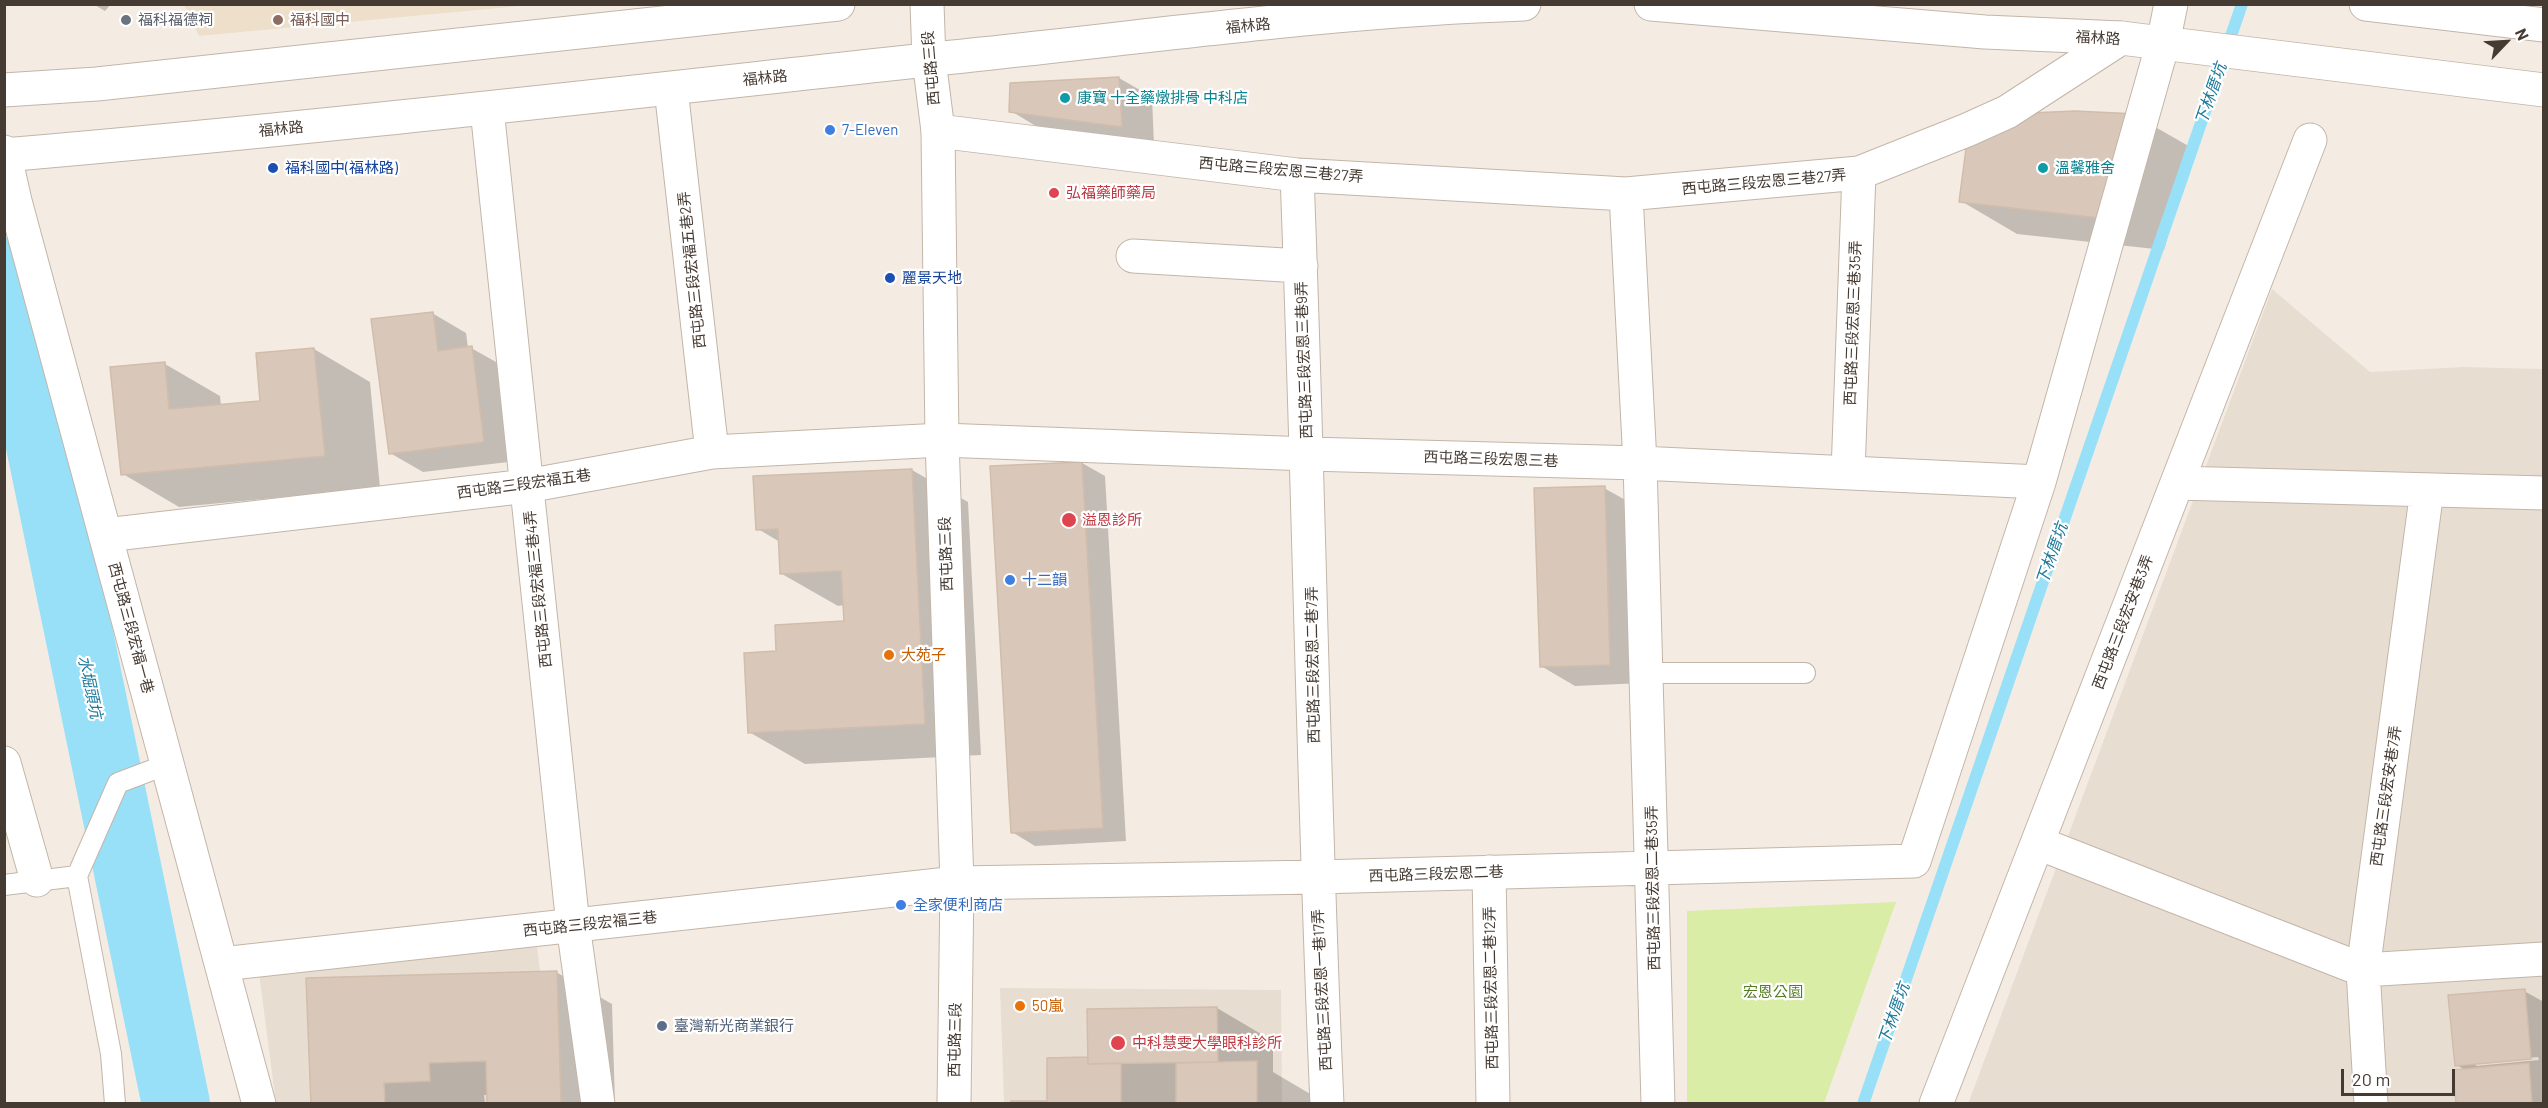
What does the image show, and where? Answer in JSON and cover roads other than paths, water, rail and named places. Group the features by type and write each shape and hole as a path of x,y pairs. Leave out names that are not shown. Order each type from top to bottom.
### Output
{"street":[{"path":"4,90 108,82 838,4"},
{"name":"西屯路三段","path":"927,4 929,60 938,131 942,440 957,883 954,1104"},
{"name":"福林路","path":"5,154 487,109 1279,22 1451,7 1524,4"},
{"name":"福林路","path":"1651,4 1985,32 2121,38 2544,90"},
{"path":"2039,482 2163,43 2171,4"},
{"path":"2366,4 2544,25"},
{"name":"西屯路三段宏恩三巷27弄","path":"938,131 1297,175 1626,194 1859,173 2007,112 2121,38"},
{"name":"西屯路三段宏福五巷2弄","path":"671,89 712,452"},
{"name":"西屯路三段宏福三巷4弄","path":"487,109 573,925 598,1104"},
{"name":"西屯路三段宏安巷3弄","path":"1936,1104 2310,140"},
{"name":"西屯路三段宏福一巷","path":"5,154 15,201 260,1104"},
{"name":"西屯路三段宏恩三巷35弄","path":"1848,473 1859,173"},
{"name":"西屯路三段宏恩三巷9弄","path":"1297,175 1308,454"},
{"path":"1626,194 1640,463"},
{"name":"西屯路三段宏恩三巷9弄","path":"1133,256 1300,266"},
{"name":"西屯路三段宏恩三巷","path":"942,440 1308,454 1640,463 2039,482"},
{"name":"西屯路三段宏福五巷","path":"106,536 527,486 712,452 942,440"},
{"name":"西屯路三段宏恩二巷7弄","path":"1308,454 1317,877"},
{"name":"西屯路三段宏恩二巷35弄","path":"1640,463 1658,1104"},
{"name":"西屯路三段宏恩二巷","path":"957,883 1317,877 1914,861 2039,482"},
{"path":"2177,483 2544,493"},
{"name":"西屯路三段宏安巷7弄","path":"2371,1104 2363,970 2427,490"},
{"path":"4,763 37,880"},
{"path":"2038,843 2363,970 2544,959"},
{"name":"西屯路三段宏恩二巷12弄","path":"1489,872 1493,1104"},
{"name":"西屯路三段宏恩一巷17弄","path":"1317,877 1327,1104"},
{"name":"西屯路三段宏福三巷","path":"222,964 957,883"}],"lane":[{"path":"1647,673 1804,673"},
{"path":"115,1104 111,1054 77,876 118,783 168,764"},
{"path":"4,885 77,876"}],"waterway":[{"name":"下林厝坑","path":"1863,1104 2242,4"},
{"name":"水堀頭坑","path":"4,271 176,1104"}],"place":[{"name":"福科福德祠","path":"126,20"},
{"name":"福科國中","path":"278,20"},
{"name":"康寶 十全藥燉排骨 中科店","path":"1065,98"},
{"name":"7-Eleven","path":"830,130"},
{"name":"福科國中(福林路)","path":"273,168"},
{"name":"溫馨雅舍","path":"2043,168"},
{"name":"弘福藥師藥局","path":"1054,193"},
{"name":"麗景天地","path":"890,278"},
{"name":"溢恩診所","path":"1069,520"},
{"name":"十二韻","path":"1010,580"},
{"name":"大苑子","path":"889,655"},
{"name":"全家便利商店","path":"901,905"},
{"name":"50嵐","path":"1020,1006"},
{"name":"臺灣新光商業銀行","path":"662,1026"},
{"name":"中科慧雯大學眼科診所","path":"1118,1043"}],"park label":[{"name":"宏恩公園","path":"1773,992"}]}
